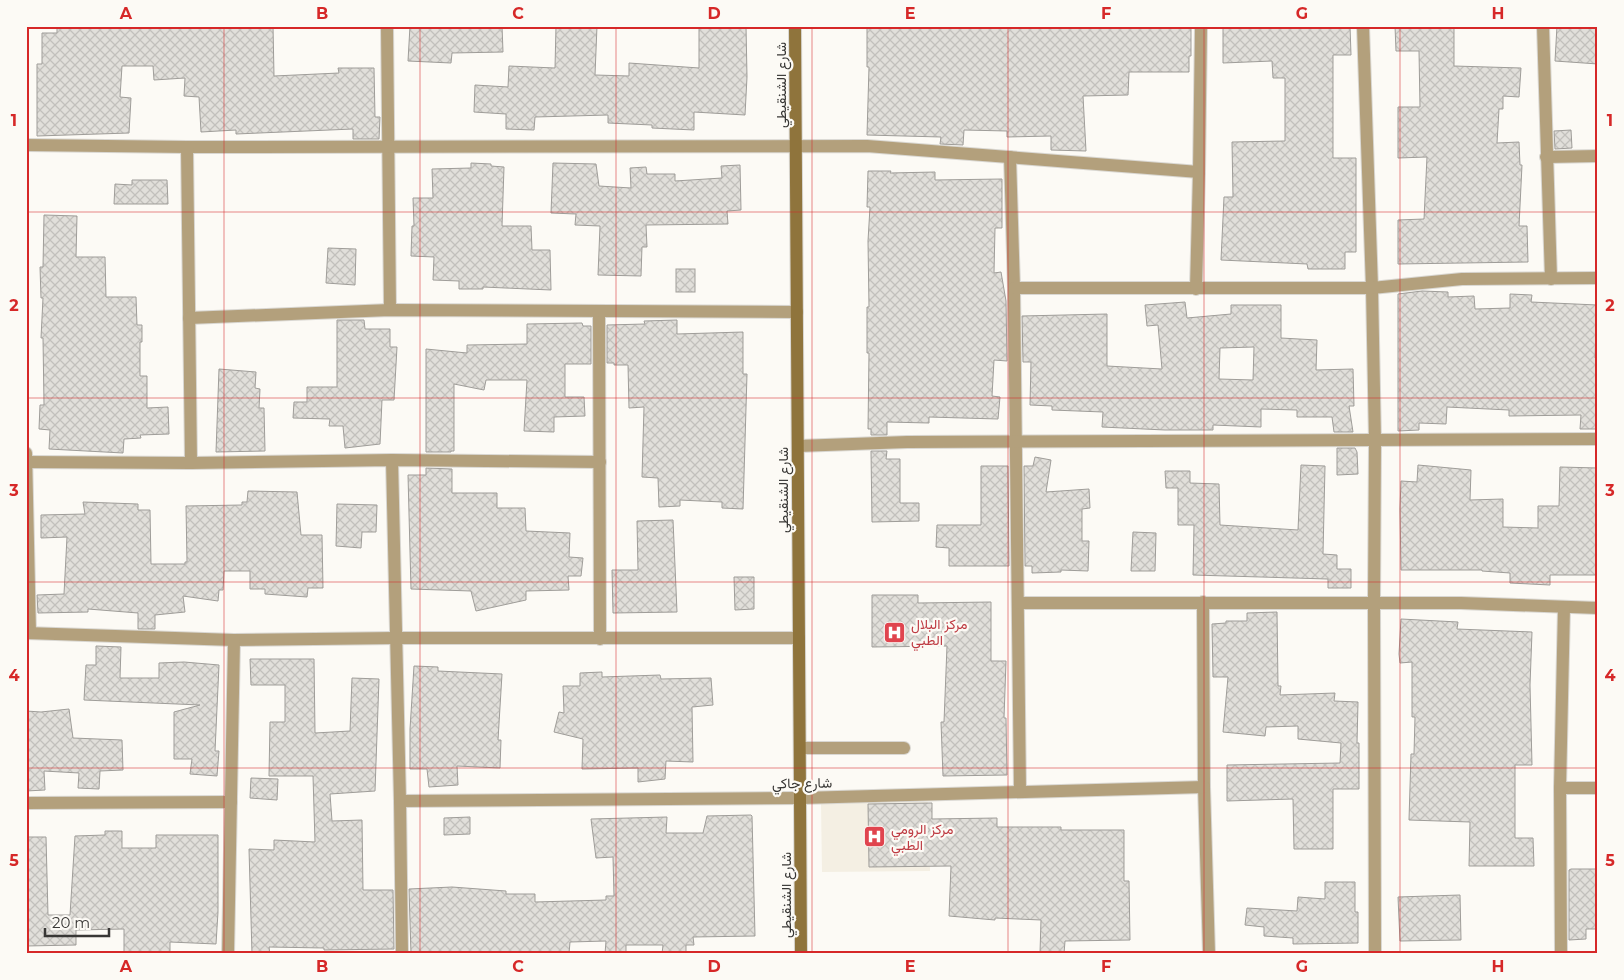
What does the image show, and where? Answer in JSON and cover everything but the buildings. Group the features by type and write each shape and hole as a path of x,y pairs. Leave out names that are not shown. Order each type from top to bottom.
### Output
{"street":[{"path":"387,26 390,310"},
{"name":"شارع الشنقيطي","path":"795,26 802,954"},
{"path":"1196,289 1201,26"},
{"path":"1363,26 1375,441 1375,954"},
{"path":"1543,26 1551,279"},
{"path":"26,145 187,147 867,146 1199,172"},
{"path":"187,147 191,463"},
{"path":"1546,157 1598,156"},
{"path":"1010,157 1017,441 1020,792"},
{"path":"1014,288 1372,288 1462,279 1598,278"},
{"path":"189,318 390,310 797,312"},
{"path":"599,311 600,639"},
{"path":"798,446 907,442 1017,441 1598,439"},
{"path":"26,453 28,633 234,640 799,638"},
{"path":"26,462 191,463 392,460 600,462"},
{"path":"392,460 402,954"},
{"path":"1203,602 1204,788 1209,954"},
{"path":"1018,603 1461,603 1598,608"},
{"path":"1561,954 1560,788 1564,608"},
{"path":"228,954 234,640"},
{"path":"801,748 904,748"},
{"name":"شارع جاكي","path":"400,801 802,798 1204,788"},
{"path":"1560,788 1598,788"},
{"path":"26,802 231,802"}],"shaded area":[{"name":"مركز الرومي الطبي","path":"928,802 930,871 822,872 821,803"}],"place":[{"name":"مركز البلال الطبي","path":"895,632"},
{"name":"مركز الرومي الطبي","path":"875,837"}]}
